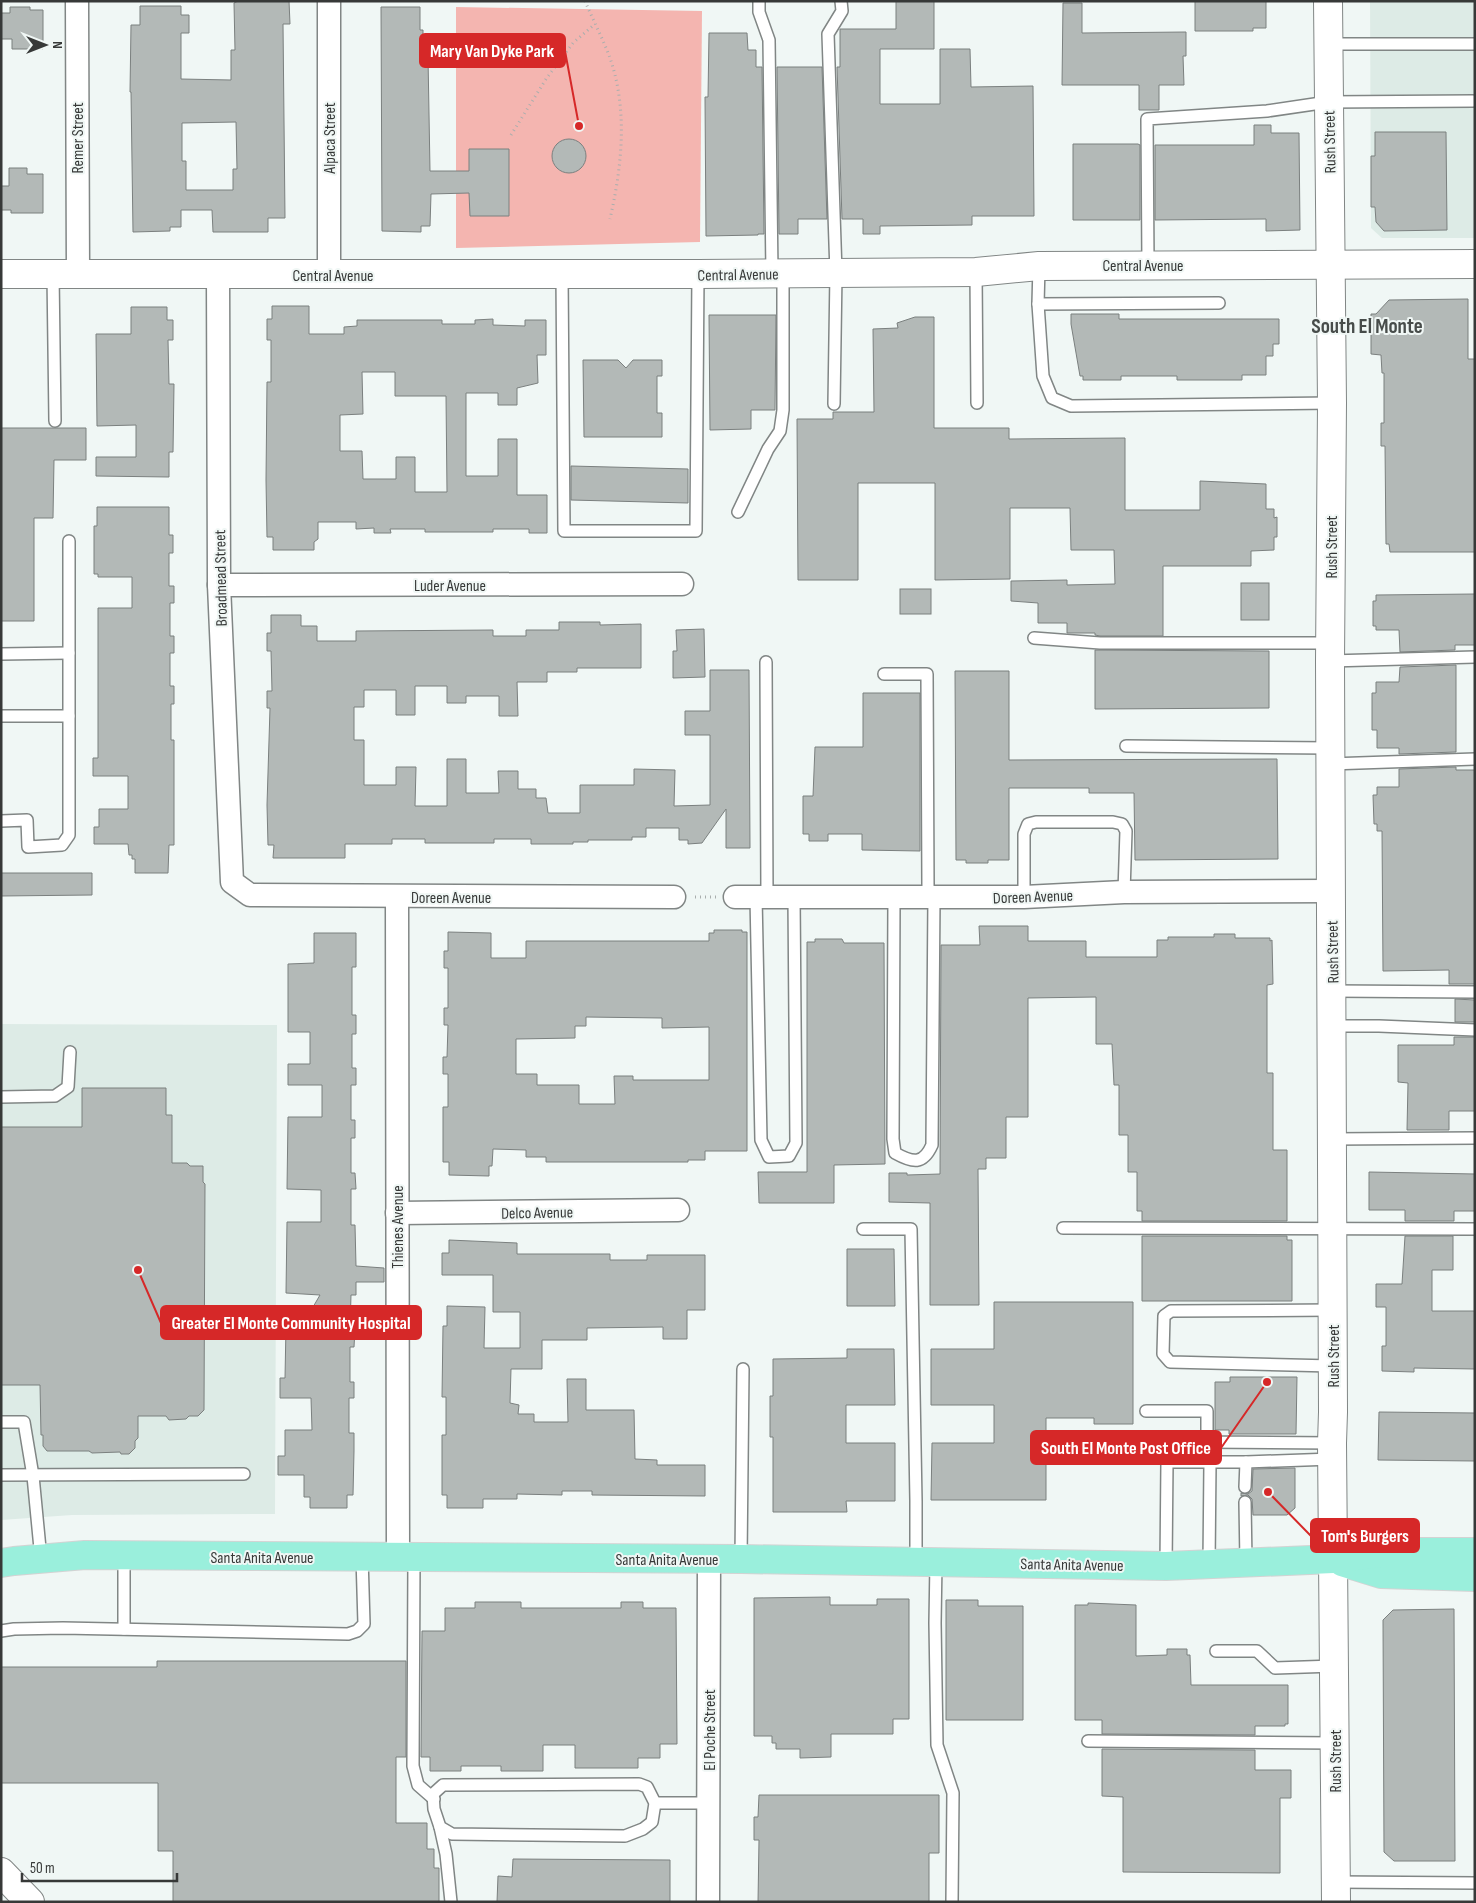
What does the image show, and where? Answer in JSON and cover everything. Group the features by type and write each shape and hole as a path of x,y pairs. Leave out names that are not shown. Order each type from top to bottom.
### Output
{"main road":[{"name":"Santa Anita Avenue","path":"1,1563 85,1555 741,1559 1166,1566 1333,1559 1388,1552 1475,1552"},
{"name":"Santa Anita Avenue","path":"1333,1559 1381,1574 1475,1577"}],"street":[{"name":"Remer Street","path":"65,274 76,1"},
{"name":"Alpaca Street","path":"329,1 329,275"},
{"name":"Rush Street","path":"1328,1 1332,404 1330,756 1335,1892"},
{"name":"Central Avenue","path":"1,274 698,274 976,272 1039,266 1475,264"},
{"name":"Broadmead Street","path":"218,274 219,585 232,882"},
{"name":"Luder Avenue","path":"219,585 682,584"},
{"name":"Doreen Avenue","path":"232,882 250,895 674,897"},
{"name":"Doreen Avenue","path":"753,897 1024,897 1124,892 1331,891"},
{"name":"Thienes Avenue","path":"397,897 397,1213 406,1558"},
{"name":"Delco Avenue","path":"397,1213 678,1210"},
{"name":"El Poche Street","path":"708,1902 710,1559"},
{"path":"1,1872 30,1902"}],"lane":[{"path":"738,512 768,449 780,431 783,410 768,40 758,12 758,1"},
{"path":"834,404 836,273 828,34 842,11 841,1"},
{"path":"1328,44 1474,44"},
{"path":"1148,265 1147,119 1267,111 1328,102 1473,101"},
{"path":"1039,266 1038,304 1043,376 1052,398 1071,406 1332,404"},
{"path":"976,272 977,403"},
{"path":"55,421 65,274"},
{"path":"562,274 564,531 696,531 698,274"},
{"path":"1038,304 1219,303"},
{"path":"1,820 27,820 28,847 62,845 69,835 70,541"},
{"path":"1034,638 1100,643 1330,652 1401,658 1475,657"},
{"path":"1,654 69,653"},
{"path":"766,662 753,897 761,1140 768,1157 789,1156 796,1142 794,897"},
{"path":"884,674 927,674 928,887 934,897 932,1144 927,1156 919,1160 906,1159 895,1153 893,1139 894,897"},
{"path":"1,716 69,716"},
{"path":"1126,746 1330,756 1475,759"},
{"path":"1024,897 1024,834 1028,824 1036,822 1113,822 1122,824 1126,831 1124,892"},
{"path":"1332,991 1475,992"},
{"path":"1332,1026 1475,1030"},
{"path":"1,1096 55,1096 68,1087 70,1052"},
{"path":"1332,1139 1475,1138"},
{"path":"1063,1228 1475,1229"},
{"path":"864,1229 911,1229 916,1491 935,1623 937,1745 952,1793 952,1902"},
{"path":"1332,1366 1170,1362 1164,1354 1164,1316 1171,1311 1333,1310"},
{"path":"741,1559 743,1369"},
{"path":"1146,1411 1207,1411 1207,1442 1332,1451"},
{"path":"1,1422 24,1422 33,1476 41,1559"},
{"path":"1166,1566 1167,1462 1246,1462 1332,1451"},
{"path":"1245,1486 1246,1462"},
{"path":"1209,1565 1210,1463"},
{"path":"1,1475 244,1474"},
{"path":"1245,1502 1246,1562"},
{"path":"124,1556 124,1629"},
{"path":"1,1631 63,1628 348,1634 357,1631 364,1624 362,1558"},
{"path":"406,1558 413,1766 418,1785 434,1799"},
{"path":"1216,1651 1257,1651 1275,1668 1334,1666"},
{"path":"1088,1741 1334,1743"},
{"path":"440,1827 452,1834 625,1836 642,1829 652,1822 655,1803 647,1786 639,1784 443,1785 433,1794 434,1809 446,1854 452,1902"},
{"path":"655,1803 708,1803"},
{"path":"1335,1892 1475,1883"}],"path":[{"path":"585,1 610,58 619,91 621,122 619,161 610,219"},
{"path":"511,135 551,72 574,43 595,24"},
{"path":"674,897 753,897"}],"shaded area":[{"path":"1370,1 1475,1 1475,238 1382,238 1371,228"},
{"path":"456,7 702,11 700,242 456,248"},
{"path":"1,1024 277,1025 275,1514 72,1515 1,1520"}],"building":[{"path":"238,1 289,1 290,24 283,24 285,218 268,218 268,232 213,232 212,210 181,210 181,227 170,227 170,231 133,232 130,92 131,25 140,25 140,6 181,6 181,15 189,15 189,33 181,33 181,79 231,80 231,50 235,50 234,3","holes":["236,122 237,169 233,169 233,190 186,190 186,161 182,161 182,123"]},
{"path":"896,1 934,1 934,49 880,49 880,104 940,104 940,49 970,49 971,87 1033,86 1034,216 972,216 972,225 880,226 880,234 863,234 863,219 842,219 837,67 840,67 840,29 896,29"},
{"path":"1195,1 1266,1 1266,28 1253,28 1253,31 1195,31"},
{"path":"1063,3 1082,3 1082,33 1186,32 1186,56 1183,56 1184,85 1159,85 1159,110 1139,110 1139,85 1062,85"},
{"path":"10,7 30,7 30,10 43,10 43,49 12,49 12,39 1,39 1,13 10,13"},
{"path":"381,7 420,7 420,30 423,30 423,57 428,57 430,171 469,171 469,149 509,149 509,216 470,216 469,193 431,194 430,226 421,226 421,232 382,231"},
{"path":"709,33 747,33 748,50 756,50 756,67 762,67 764,234 706,236 705,97 708,97"},
{"path":"777,67 822,67 827,219 798,219 798,234 779,234"},
{"path":"1254,125 1271,125 1271,133 1299,133 1300,230 1266,231 1266,219 1155,220 1155,145 1254,145"},
{"path":"1375,132 1446,132 1447,230 1384,231 1376,222 1375,207 1371,207 1371,156 1375,156"},
{"path":"569,139 581,144 586,156 581,168 569,173 557,168 552,156 557,144"},
{"path":"1073,144 1140,145 1140,220 1073,220"},
{"path":"9,168 27,168 27,174 43,174 43,213 11,213 11,210 1,210 1,186 9,186"},
{"path":"1468,299 1468,359 1475,359 1475,552 1390,552 1389,544 1386,544 1385,446 1381,446 1381,423 1384,423 1384,373 1382,373 1381,355 1371,354 1371,314 1376,314 1389,300"},
{"path":"272,306 309,306 309,334 344,334 344,327 357,326 357,320 442,320 442,324 475,324 475,320 493,319 493,325 525,326 525,320 546,320 546,355 537,355 538,383 517,388 517,405 498,405 498,393 466,393 466,476 498,476 498,439 517,439 517,495 547,495 547,533 529,533 529,529 493,529 493,532 425,532 425,529 390,529 391,533 374,533 374,528 356,529 356,522 318,522 318,539 314,542 314,550 273,550 273,537 267,537 266,480 267,382 271,382 271,340 267,340 267,319 272,319","holes":["362,372 395,372 395,396 446,396 447,492 415,492 415,457 396,457 396,479 363,479 362,451 340,451 340,415 363,414"]},
{"path":"131,307 167,307 167,320 173,320 173,340 168,340 169,384 174,384 173,452 169,452 169,477 96,476 96,457 136,457 136,425 97,426 96,334 131,334"},
{"path":"1071,314 1119,314 1119,319 1279,319 1279,344 1273,344 1273,356 1266,356 1266,375 1242,375 1242,380 1177,380 1177,376 1121,376 1121,380 1083,380 1083,376 1080,376"},
{"path":"709,315 776,315 775,410 751,410 751,429 710,430"},
{"path":"915,317 934,317 934,428 1009,428 1009,439 1125,438 1125,510 1200,510 1200,481 1266,484 1266,509 1274,509 1274,518 1277,517 1277,537 1274,537 1274,550 1251,551 1251,566 1163,566 1163,636 1100,636 1095,635 1095,633 1067,633 1067,623 1038,623 1038,603 1011,601 1011,581 1067,580 1067,585 1115,584 1114,550 1071,550 1070,508 1010,508 1010,579 935,580 935,483 858,483 858,580 798,580 797,419 833,419 833,412 874,412 873,329 898,328 897,323"},
{"path":"583,360 618,360 626,368 633,360 662,360 662,376 657,376 657,413 662,413 662,437 584,437"},
{"path":"1,428 86,428 86,460 54,460 53,518 34,518 34,621 1,621"},
{"path":"571,466 688,469 688,503 571,500"},
{"path":"97,507 169,507 169,535 173,535 173,553 169,553 169,586 174,586 174,603 170,603 170,636 174,636 174,653 170,653 170,686 174,686 174,704 171,704 171,740 174,740 174,845 169,845 168,873 135,873 135,859 132,859 132,855 129,855 128,844 94,844 94,827 99,827 99,809 128,809 128,776 93,776 93,758 98,758 98,608 132,608 132,577 98,577 98,574 94,574 94,526 97,526"},
{"path":"1241,583 1269,583 1269,620 1241,620"},
{"path":"900,589 931,589 931,614 900,614"},
{"path":"1475,594 1475,645 1455,645 1455,650 1400,652 1399,630 1376,630 1376,626 1373,626 1373,601 1376,601 1376,595"},
{"path":"271,615 301,615 301,626 317,626 317,641 356,641 356,631 493,630 493,636 526,636 526,630 559,630 559,622 600,622 600,625 641,624 641,668 577,668 577,672 547,672 547,682 517,682 518,716 499,716 499,696 466,696 466,703 447,703 447,686 415,686 415,715 396,715 396,690 364,690 364,707 354,707 354,740 364,740 364,785 396,785 396,767 416,767 415,806 447,806 447,759 466,759 466,793 499,793 498,771 518,771 518,789 536,789 536,798 546,798 548,813 580,813 580,785 634,785 634,769 675,770 674,806 710,805 710,735 685,735 685,711 710,711 710,670 749,670 750,848 726,848 726,809 702,843 688,844 688,840 679,840 679,828 646,828 646,837 632,837 632,840 588,840 588,842 573,842 573,844 531,844 531,839 494,839 494,843 425,843 425,839 392,839 392,844 345,844 345,858 273,858 274,845 268,845 267,805 270,708 267,708 267,691 272,691 271,651 267,651 267,633 271,633"},
{"path":"704,629 705,677 673,678 673,651 677,651 676,630"},
{"path":"1095,650 1269,651 1269,708 1095,709"},
{"path":"1456,665 1456,752 1399,754 1399,748 1377,748 1377,730 1372,730 1372,693 1376,693 1376,682 1399,682 1400,667"},
{"path":"955,671 1009,671 1009,760 1277,759 1278,859 1135,860 1134,793 1089,793 1089,788 1009,788 1009,860 988,860 988,863 966,863 966,860 956,860"},
{"path":"863,693 920,693 920,851 862,850 862,834 828,834 828,841 809,841 809,834 803,834 803,796 813,796 815,747 863,747"},
{"path":"1456,767 1456,770 1475,770 1475,984 1449,984 1449,970 1383,971 1382,831 1377,831 1377,824 1374,824 1373,795 1377,795 1377,787 1399,787 1399,769"},
{"path":"1,873 92,873 92,895 1,896"},
{"path":"979,926 1028,926 1028,941 1086,941 1086,957 1157,957 1157,940 1168,940 1168,937 1214,937 1214,934 1235,934 1235,938 1270,938 1270,941 1272,940 1273,984 1267,985 1267,1073 1273,1073 1273,1150 1287,1150 1287,1221 1142,1221 1142,1211 1137,1211 1137,1172 1128,1172 1128,1135 1119,1135 1119,1085 1114,1085 1112,1044 1096,1044 1096,997 1028,998 1028,1117 1006,1117 1006,1158 986,1158 986,1169 978,1169 979,1305 930,1305 930,1203 889,1202 889,1173 907,1173 907,1175 940,1174 941,945 980,945"},
{"path":"714,930 742,930 742,932 747,932 747,1151 705,1151 705,1160 688,1160 688,1162 546,1162 546,1157 526,1157 526,1150 493,1149 492,1166 489,1166 489,1176 449,1175 449,1162 443,1162 443,1107 448,1107 448,1074 443,1074 443,1057 447,1057 448,1025 444,1025 444,1008 448,1008 448,968 444,968 444,951 448,951 448,932 491,933 491,958 526,958 526,941 709,941 709,933 714,933","holes":["586,1017 662,1018 662,1028 709,1027 709,1080 633,1080 633,1076 614,1076 615,1104 579,1104 579,1085 537,1085 537,1074 516,1074 516,1039 575,1038 575,1026 586,1026"]},
{"path":"314,933 356,933 356,967 352,967 352,1015 356,1015 356,1034 352,1034 352,1068 356,1068 356,1085 351,1085 351,1120 355,1120 355,1138 351,1138 351,1173 355,1173 356,1189 351,1189 351,1225 355,1225 356,1266 384,1268 384,1282 356,1282 356,1295 351,1295 350,1329 355,1329 354,1347 350,1347 350,1382 354,1382 354,1398 349,1398 349,1433 354,1433 354,1451 353,1495 347,1495 347,1508 310,1508 310,1497 304,1497 304,1475 278,1475 278,1456 285,1456 285,1430 312,1430 311,1398 280,1398 280,1378 285,1378 286,1326 302,1326 320,1295 286,1293 287,1222 321,1222 321,1190 287,1189 288,1117 322,1117 322,1085 288,1085 288,1064 310,1064 310,1032 288,1032 288,964 314,963"},
{"path":"815,939 842,939 844,943 884,943 885,1164 834,1165 834,1203 759,1203 758,1172 807,1172 807,942 815,942"},
{"path":"1455,999 1475,1000 1475,1022 1455,1022"},
{"path":"1454,1037 1475,1037 1475,1111 1449,1111 1449,1130 1407,1130 1408,1083 1398,1082 1398,1045 1454,1045"},
{"path":"82,1088 166,1088 166,1115 172,1115 172,1163 203,1166 203,1182 205,1184 204,1410 198,1416 189,1416 186,1419 169,1420 166,1416 138,1416 138,1438 135,1441 135,1448 129,1454 121,1454 120,1452 47,1451 43,1446 43,1435 41,1435 40,1385 1,1385 1,1127 82,1127"},
{"path":"1369,1172 1475,1174 1475,1211 1454,1211 1454,1221 1405,1221 1405,1210 1369,1210"},
{"path":"1142,1236 1287,1236 1287,1240 1292,1240 1292,1301 1142,1301"},
{"path":"1405,1236 1453,1236 1453,1270 1432,1270 1432,1311 1475,1311 1475,1369 1414,1368 1414,1372 1382,1371 1382,1346 1386,1346 1386,1307 1376,1307 1376,1284 1402,1284"},
{"path":"449,1240 517,1243 517,1254 610,1254 610,1260 647,1260 647,1255 705,1255 705,1310 687,1310 687,1339 663,1339 663,1327 587,1328 587,1340 542,1340 542,1369 511,1369 510,1403 519,1405 518,1414 534,1414 534,1422 568,1422 567,1379 586,1379 586,1410 634,1410 635,1459 657,1460 657,1465 705,1465 705,1496 592,1495 592,1491 562,1491 562,1495 517,1494 517,1499 483,1499 483,1508 447,1508 447,1495 442,1495 442,1435 446,1435 446,1397 442,1397 443,1326 447,1326 447,1306 485,1307 484,1348 520,1348 520,1312 493,1312 493,1275 442,1275 442,1253 449,1253"},
{"path":"847,1249 894,1249 895,1306 847,1306"},
{"path":"994,1302 1133,1302 1133,1424 1094,1424 1094,1418 1046,1418 1046,1500 931,1500 932,1443 994,1443 994,1405 931,1405 931,1349 994,1349"},
{"path":"847,1349 894,1349 895,1405 846,1405 846,1443 895,1443 895,1501 846,1501 847,1512 773,1512 773,1437 770,1437 770,1396 773,1396 773,1359 847,1358"},
{"path":"1230,1377 1297,1377 1296,1434 1229,1434 1229,1430 1215,1430 1215,1382 1230,1382"},
{"path":"1379,1412 1475,1413 1475,1461 1378,1460"},
{"path":"1295,1468 1295,1508 1287,1515 1253,1515 1252,1499 1248,1495 1241,1496 1241,1493 1248,1494 1252,1491 1253,1469"},
{"path":"830,1597 830,1605 877,1605 877,1599 909,1599 909,1719 893,1719 893,1734 831,1734 831,1757 800,1758 800,1749 776,1749 776,1743 772,1743 772,1736 754,1736 754,1598"},
{"path":"946,1600 978,1600 978,1606 1023,1606 1023,1720 946,1720"},
{"path":"475,1602 521,1602 521,1608 621,1608 621,1602 643,1602 643,1608 676,1608 677,1744 660,1744 660,1758 638,1758 638,1768 575,1768 575,1745 543,1745 543,1771 501,1771 501,1766 461,1766 461,1771 430,1771 430,1757 421,1757 422,1631 445,1631 445,1608 475,1608"},
{"path":"1088,1603 1136,1605 1136,1656 1167,1655 1167,1649 1187,1649 1187,1655 1190,1655 1191,1685 1288,1685 1288,1724 1285,1724 1285,1726 1255,1726 1255,1735 1102,1734 1102,1720 1075,1720 1075,1605 1088,1605"},
{"path":"1454,1609 1455,1861 1394,1861 1384,1852 1383,1620 1393,1610"},
{"path":"157,1661 406,1661 406,1757 396,1757 396,1823 427,1823 427,1849 434,1849 434,1868 439,1868 439,1902 173,1902 173,1851 158,1851 158,1783 1,1783 1,1667 157,1667"},
{"path":"1102,1749 1255,1750 1255,1770 1291,1770 1291,1798 1280,1798 1280,1873 1123,1872 1123,1797 1102,1796"},
{"path":"759,1795 939,1795 939,1853 929,1853 929,1902 758,1902 759,1840 754,1840 754,1817 758,1817"},
{"path":"513,1859 670,1860 670,1902 497,1902 498,1876 512,1877"}],"place":[{"name":"Mary Van Dyke Park","path":"579,126"},
{"name":"Greater El Monte Community Hospital","path":"138,1270"},
{"name":"South El Monte Post Office","path":"1267,1382"},
{"name":"Tom's Burgers","path":"1268,1492"}],"district":[{"name":"South El Monte","path":"1367,326"}]}
